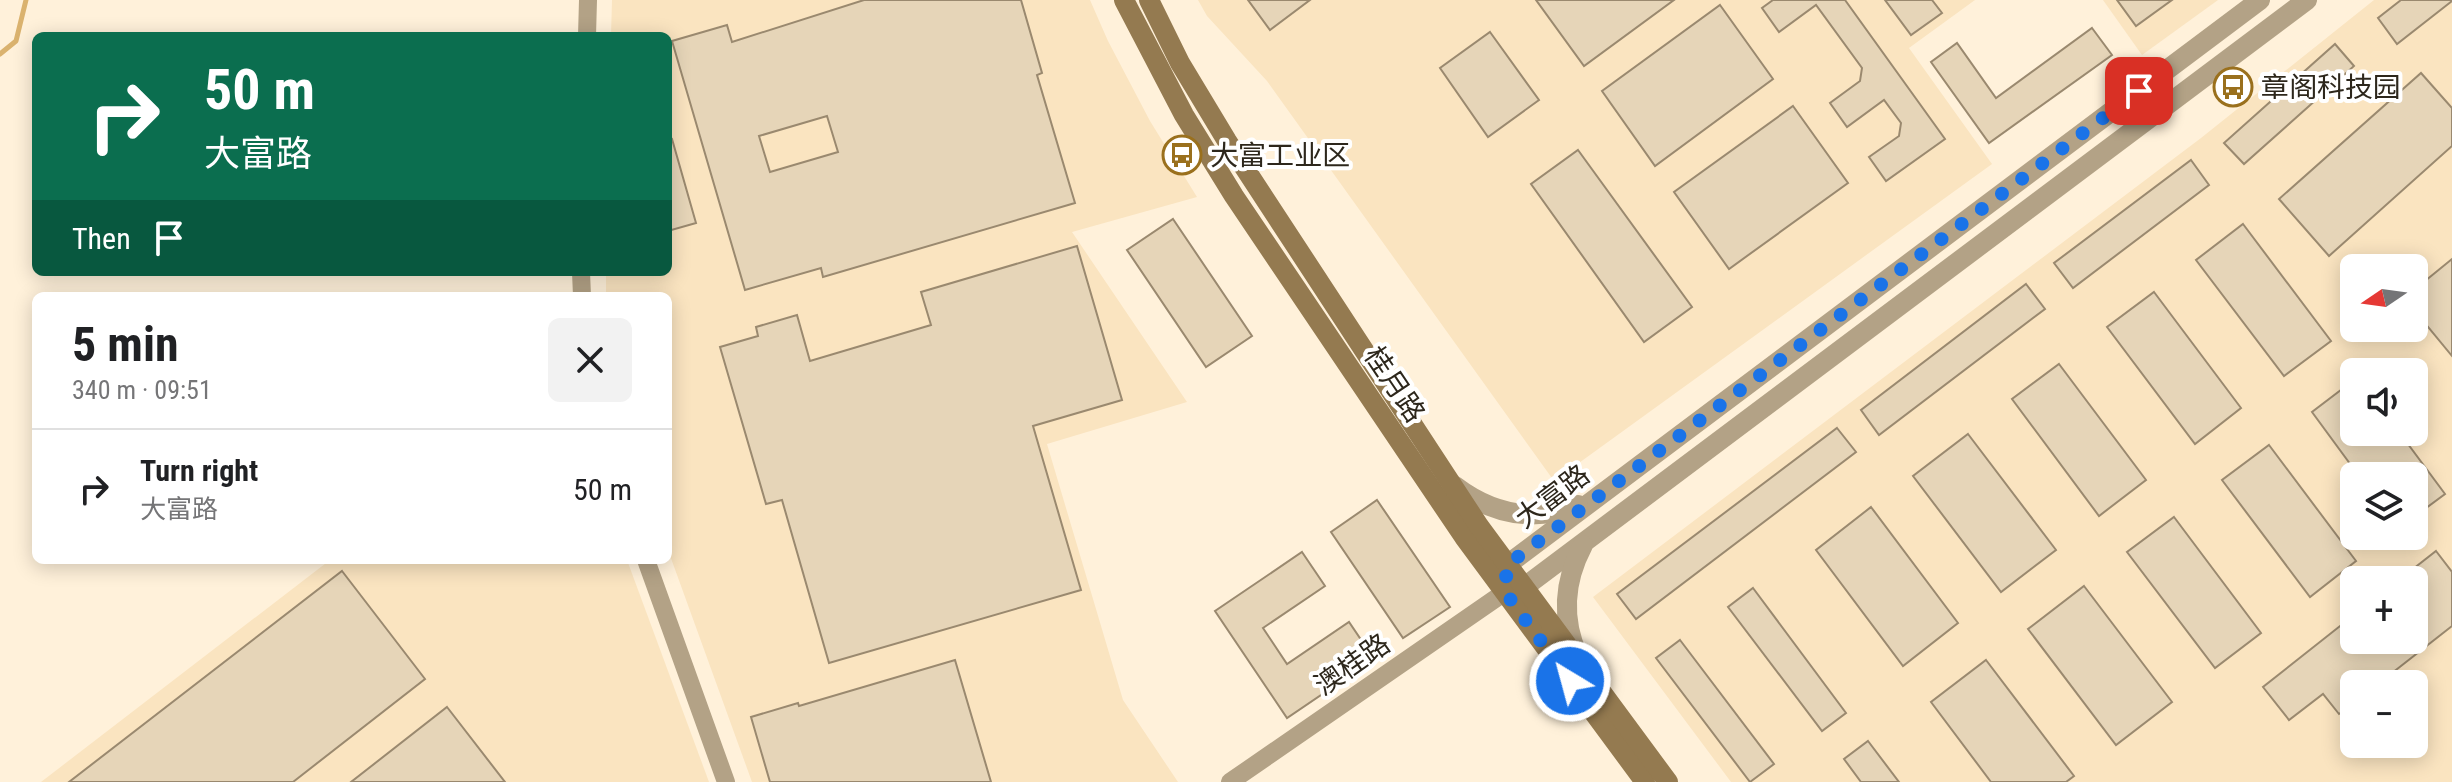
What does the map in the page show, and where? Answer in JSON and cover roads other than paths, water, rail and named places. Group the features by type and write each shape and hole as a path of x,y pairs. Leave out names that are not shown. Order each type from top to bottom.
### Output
{"main road":[{"name":"桂月路","path":"1124,0 1184,115 1234,196 1464,537 1584,671 1668,782"},
{"name":"桂月路","path":"1149,0 1180,63 1227,141 1507,565"},
{"name":"桂月路","path":"1514,590 1645,782"}],"street":[{"path":"587,32 588,0"},
{"name":"大富路","path":"2260,0 1507,565 1514,590 1655,489 2307,0"},
{"path":"1638,466 1655,489"},
{"path":"1450,482 1474,501 1522,515 1545,514 1596,498"},
{"path":"1584,671 1568,624 1566,602 1574,562 1585,541"},
{"path":"647,564 726,782"},
{"name":"澳桂路","path":"1230,782 1514,590"}],"waterway":[{"path":"0,54 16,41 26,0"}],"place":[{"name":"章阁科技园","path":"2233,87"},
{"name":"大富工业区","path":"1182,155"}]}
